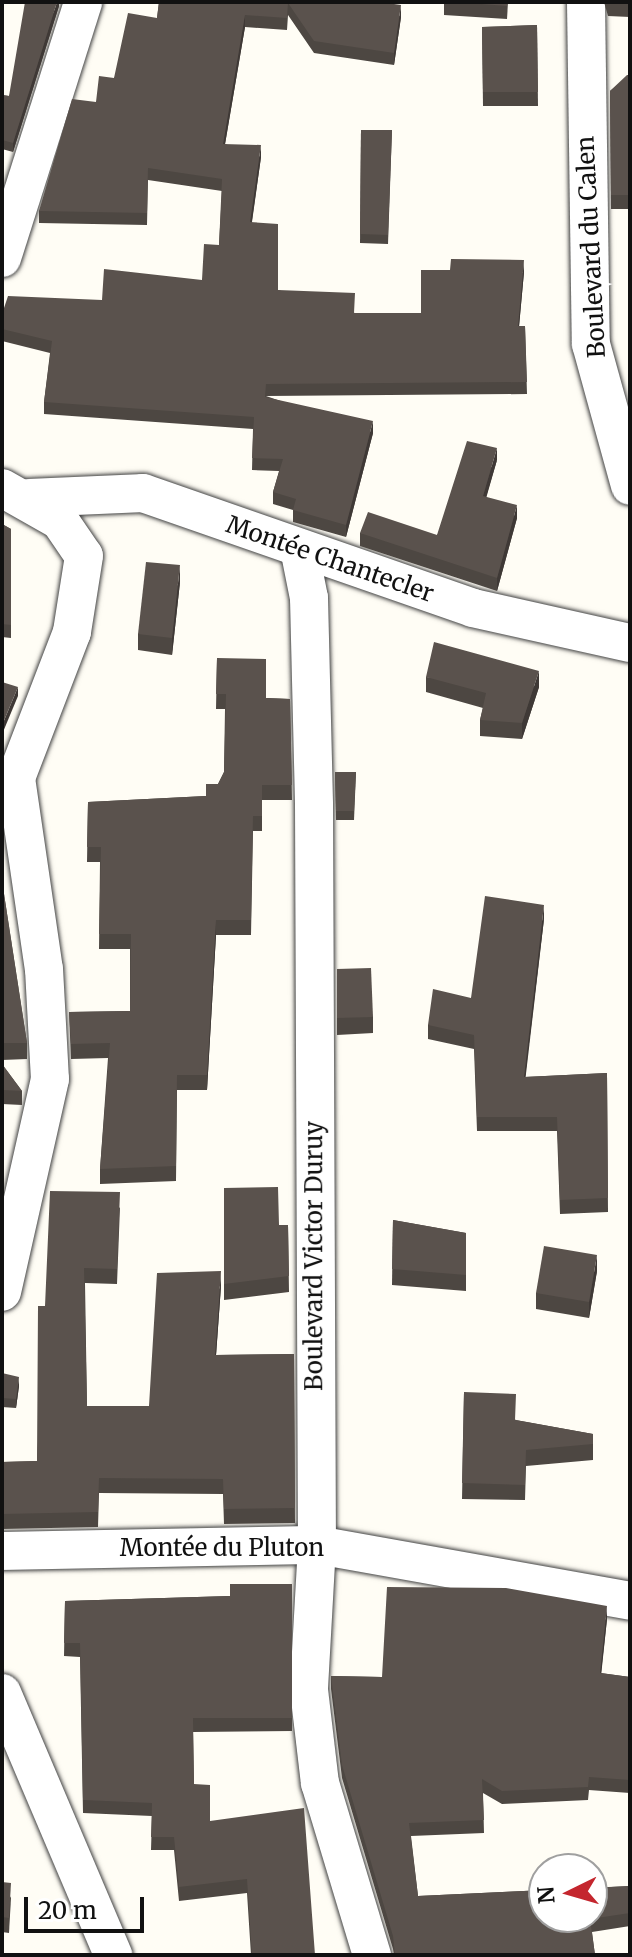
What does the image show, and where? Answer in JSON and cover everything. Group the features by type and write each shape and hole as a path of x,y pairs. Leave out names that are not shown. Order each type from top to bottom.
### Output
{"street":[{"path":"2,258 83,2"},
{"name":"Boulevard du Calen","path":"586,2 591,344 630,486"},
{"path":"2,1292 50,1079 44,969 16,778 72,632 84,556 74,534 16,493"},
{"name":"Montée Chantecler","path":"16,493 143,493 473,608 630,643"},
{"name":"Boulevard Victor Duruy","path":"299,548 309,598 314,805 317,1545 309,1690 320,1783 372,1955"},
{"name":"Montée du Pluton","path":"2,1551 317,1545 630,1601"},
{"path":"2,1693 113,1955"}],"building":[{"path":"25,2 57,2 13,143 2,140 2,95 9,96"},
{"path":"159,2 380,2 401,5 394,53 314,41 288,3 287,18 245,15 223,144 261,145 250,222 278,224 278,290 355,293 354,313 421,313 421,270 450,270 451,259 524,260 518,326 525,326 527,382 266,384 265,397 373,421 346,525 293,510 296,499 273,492 283,459 252,458 254,417 44,402 52,341 2,329 2,314 8,296 102,300 104,269 202,280 204,244 219,245 222,179 148,168 147,213 39,211 72,99 96,102 99,76 114,78 128,13 157,18"},
{"path":"456,2 507,2 507,6"},
{"path":"537,25 538,92 483,92 482,27"},
{"path":"630,75 630,195 611,195 610,91"},
{"path":"361,130 392,130 388,235 360,234"},
{"path":"467,441 497,448 483,496 517,505 497,578 360,533 368,512 437,535"},
{"path":"2,524 11,529 11,625 2,624"},
{"path":"146,562 180,565 172,638 138,634"},
{"path":"434,642 539,671 522,723 480,720 486,693 426,677"},
{"path":"217,658 266,659 266,698 290,699 292,785 262,785 262,816 253,816 251,920 216,920 207,1075 177,1075 176,1166 100,1169 110,1043 71,1044 69,1012 130,1011 131,934 99,934 101,847 87,847 88,802 206,796 206,784 218,784 224,772 226,694 216,694"},
{"path":"2,682 18,687 3,723 2,723"},
{"path":"335,772 356,772 354,811 336,811"},
{"path":"2,881 27,1043 2,1043"},
{"path":"485,896 544,905 524,1077 607,1073 608,1198 560,1200 557,1117 477,1117 474,1035 428,1025 433,989 471,998"},
{"path":"371,968 373,1017 337,1018 337,969"},
{"path":"2,1064 22,1091 2,1090"},
{"path":"278,1187 279,1225 288,1225 289,1276 224,1284 224,1188"},
{"path":"50,1191 120,1192 117,1269 84,1268 87,1406 149,1406 157,1273 221,1271 215,1355 294,1354 295,1508 224,1509 223,1479 99,1478 98,1512 2,1514 2,1462 37,1461 38,1306 45,1306"},
{"path":"393,1220 466,1233 466,1275 392,1269"},
{"path":"544,1246 597,1255 589,1302 536,1293"},
{"path":"2,1373 19,1377 16,1399 2,1398"},
{"path":"464,1392 516,1394 515,1420 593,1434 593,1444 526,1450 525,1485 462,1483"},
{"path":"230,1584 292,1584 292,1718 193,1718 194,1784 210,1785 210,1821 304,1808 315,1955 252,1955 247,1879 179,1887 174,1837 151,1837 152,1803 83,1800 80,1643 64,1643 65,1601 230,1596"},
{"path":"387,1587 506,1588 607,1606 600,1673 630,1677 630,1780 589,1777 588,1787 502,1791 482,1779 484,1820 409,1823 418,1896 528,1891 528,1933 592,1933 595,1955 395,1955 393,1936 342,1765 331,1676 382,1677"},
{"path":"2,1882 11,1883 9,1918 2,1917"},
{"path":"630,1886 630,1913 608,1916 608,1887"}]}
